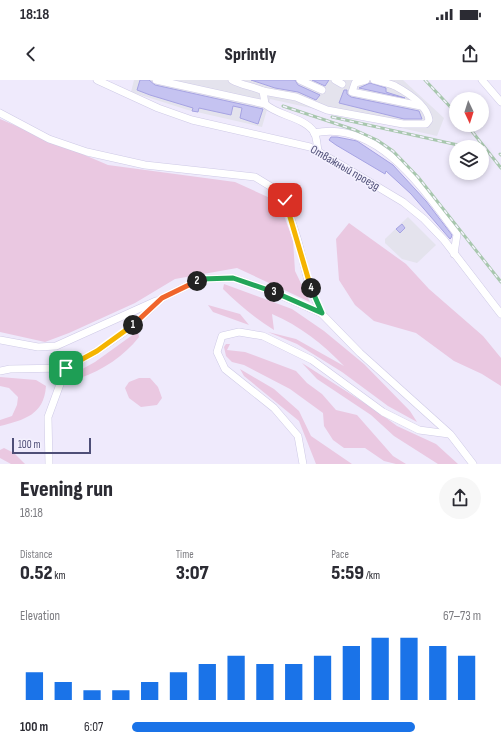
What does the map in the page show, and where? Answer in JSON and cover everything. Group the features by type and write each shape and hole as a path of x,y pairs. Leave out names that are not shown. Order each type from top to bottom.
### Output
{"street":[{"name":"Отважный проезд","path":"97,80 158,108 192,120 310,147 318,151 403,202 424,219 454,254 501,314"},
{"path":"156,80 265,104 276,113 306,125 314,133 318,151"},
{"path":"232,80 242,86 296,97 327,110 403,124 426,124 429,120 428,112 423,107 394,85 374,80"},
{"path":"300,80 322,90"},
{"path":"334,80 342,84"},
{"path":"366,80 355,83 352,92 423,107"},
{"path":"482,80 501,99"},
{"path":"263,91 265,104"},
{"path":"0,113 49,139 88,152 145,166 255,177 278,191 285,200 298,241 308,282 322,313 360,353 450,434 473,464"},
{"path":"314,133 342,131 352,133 396,160 412,176 457,234 454,254"},
{"path":"0,340 38,347 56,346 201,279 233,278 271,291 322,313"},
{"path":"0,371 10,369 66,368 97,351 129,329 162,298"},
{"path":"303,464 298,436 274,408 225,369 216,352 222,336 240,332 263,336 312,360 383,412 419,430 450,434"},
{"path":"49,464 48,417 66,368"}],"shaded area":[{"path":"134,80 403,80 444,118 437,136 270,99 262,127 188,110 131,92"},
{"path":"0,119 108,165 235,182 279,202 293,240 295,271 310,302 237,268 175,279 135,303 69,333 45,342 0,332"},
{"path":"408,217 436,245 417,263 402,259 385,243 385,239"},
{"path":"349,223 406,264 429,289 483,336 501,358 501,386 482,374 454,361 416,333 374,321 355,305 339,280 336,239"},
{"path":"224,284 292,309 324,331 364,364 410,411 417,422 388,406 342,372 297,344 268,332 296,339 344,366 311,336 272,314 274,330 247,311 229,295 223,289"},
{"path":"208,305 240,314 249,325 213,312"},
{"path":"138,331 139,337 133,344 105,367 80,378 75,373 95,362"},
{"path":"226,344 230,344 227,350 245,352 296,371 307,383 322,394 336,410 357,415 393,456 406,464 396,464 384,461 365,448 344,448 333,440 324,426 323,413 290,389 244,365 232,362 226,356 224,347"},
{"path":"302,363 374,409 397,426 436,444 458,464 438,464 394,436 371,415 317,379"},
{"path":"240,369 274,389 299,411 311,436 352,464 316,464 299,421 244,376"},
{"path":"0,377 36,380 46,386 41,404 37,410 25,418 0,426 0,420 12,416 17,405 18,397 9,388 0,386"},
{"path":"139,378 150,378 158,387 162,398 157,405 141,407 129,398 125,388 129,382"},
{"path":"4,448 14,453 25,464 11,464 0,458 0,450"}],"building":[{"path":"140,80 149,80 155,85 263,109 258,124 240,118 242,108 233,106 231,115 199,108 198,112 192,111 193,108 137,90"},
{"path":"251,80 295,80 298,85 320,95 316,100 298,92 275,88"},
{"path":"312,80 329,80 325,86"},
{"path":"370,83 386,88 386,92 405,98 359,88"},
{"path":"344,90 347,90 347,94 351,97 419,111 422,119 404,119 339,103"},
{"path":"331,137 357,141 393,165 426,201 452,235 451,238 450,239 411,194 386,171 385,174 336,145 329,140"},
{"path":"402,224 405,228 400,233 396,229"}],"railway":[{"path":"425,80 449,106"},
{"path":"283,106 355,130 377,140 393,151 418,177 501,282"},
{"path":"332,117 449,143"},
{"path":"473,132 501,168"}],"route":[{"path":"66,368 97,351 129,329 162,298 201,279 233,278 271,291 322,313 308,282 298,241 285,200"}]}
